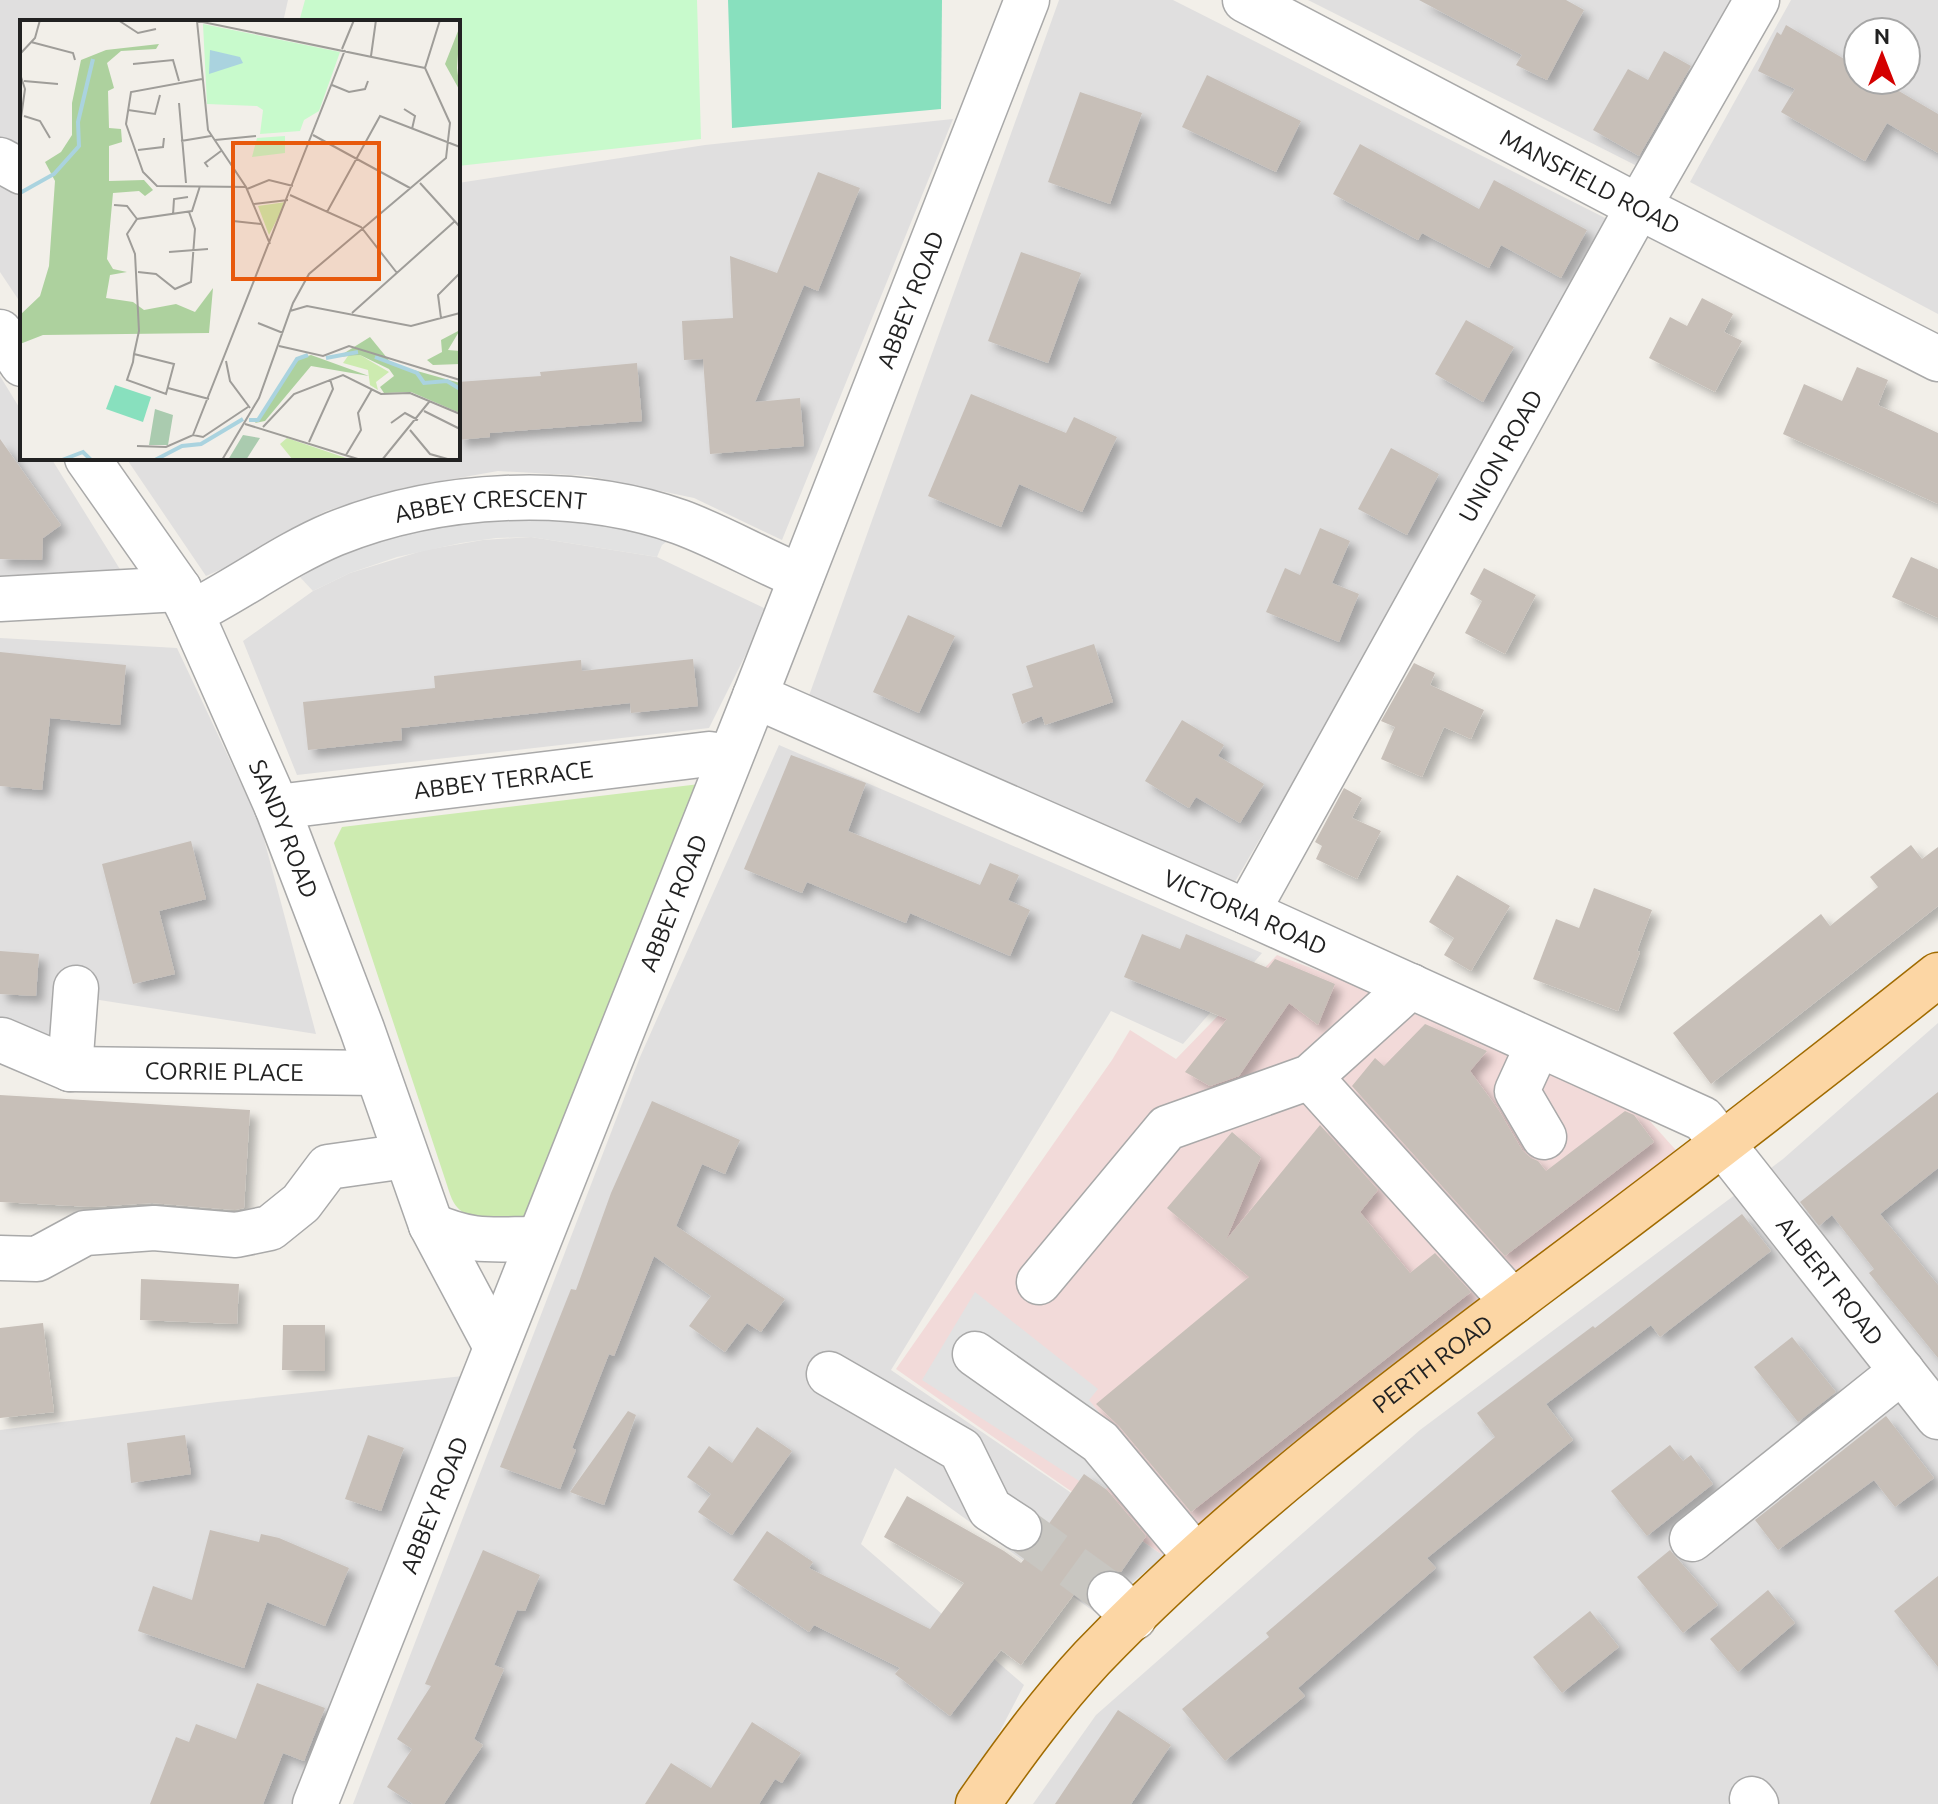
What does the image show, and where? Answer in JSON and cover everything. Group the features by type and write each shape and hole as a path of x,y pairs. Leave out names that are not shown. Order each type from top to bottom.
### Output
{"main road":[{"name":"PERTH ROAD","path":"978,1804 1019,1745 1091,1659 1122,1606 1196,1557 1368,1410 1725,1143 1938,975"}],"street":[{"name":"ABBEY ROAD","path":"315,1804 755,696 1027,0"},
{"name":"MANSFIELD ROAD","path":"1245,0 1639,207 1938,359"},
{"name":"UNION ROAD","path":"1247,912 1757,0"},
{"path":"0,160 20,171"},
{"path":"0,332 20,361"},
{"name":"SANDY ROAD","path":"88,460 185,601 277,807 362,1029 431,1225 496,1347"},
{"name":"ABBEY CRESCENT","path":"185,601 331,535 400,513 483,499 560,499 633,509 679,522 801,577"},
{"path":"0,599 185,601"},
{"name":"VICTORIA ROAD","path":"755,696 1247,912 1703,1119 1725,1143"},
{"name":"ABBEY TERRACE","path":"277,807 709,754 730,757"},
{"path":"1039,1282 1167,1128 1310,1077 1411,986"},
{"path":"70,1069 76,988"},
{"name":"CORRIE PLACE","path":"2,1040 70,1069 377,1073"},
{"path":"1538,1045 1517,1091 1544,1137"},
{"path":"1310,1077 1513,1302"},
{"name":"ALBERT ROAD","path":"1725,1143 1938,1417"},
{"path":"0,1258 37,1259 85,1233 154,1228 236,1235 270,1228 301,1203 328,1167 406,1156"},
{"path":"431,1225 452,1234 487,1241 537,1239"},
{"path":"975,1354 1100,1442 1196,1557"},
{"path":"1692,1539 1902,1371"},
{"path":"829,1374 961,1450 990,1509 1019,1528"}],"shaded area":[{"path":"0,0 288,0 283,20 20,20 20,302 0,272"},
{"path":"1059,0 1173,0 1619,225 1233,885 806,704"},
{"path":"1308,0 1743,0 1647,171"},
{"path":"1791,0 1938,0 1938,314 1690,182"},
{"path":"953,119 782,540 694,498 589,476 498,471 402,488 326,511 249,557 206,576 127,460 460,460 460,183 705,145"},
{"path":"0,376 20,409 20,460 52,460 131,587 0,579"},
{"path":"530,511 675,536 662,545 657,557 531,537 496,538 397,557 350,573 313,591 298,575 361,539"},
{"path":"531,537 657,557 768,610 709,728 297,775 243,641 313,591 350,573 425,550 483,540"},
{"path":"0,638 177,648 260,824 316,1034 93,999 50,1041 0,1044"},
{"path":"779,745 1262,953 1183,1044 1111,1011 891,1370 1164,1556 1096,1613 895,1468 861,1544 1024,1685 962,1804 353,1804 640,1057"},
{"path":"1277,955 1345,981 1401,1008 1638,1108 1683,1158 1164,1556 896,1369 1130,1030 1176,1059"},
{"path":"1938,1023 1938,1804 1033,1804 1096,1715 1420,1430 1783,1159"},
{"path":"975,1292 1098,1389 1089,1400 1133,1455 1101,1495 922,1380"},
{"path":"473,1375 305,1804 0,1804 0,1430 217,1402"}],"green space":[{"path":"305,0 697,0 701,139 460,166 460,20 300,20"},
{"path":"728,0 942,0 941,109 732,128"},
{"path":"708,783 526,1217 497,1221 468,1215 454,1203 450,1194 334,843 342,827"}],"building":[{"path":"1419,0 1566,0 1584,10 1547,80 1516,65 1522,55"},
{"path":"1786,25 1842,58 1842,96 1907,96 1938,114 1938,153 1887,123 1865,161 1781,112 1795,89 1758,71 1777,32 1781,35"},
{"path":"1664,51 1691,66 1639,156 1593,130 1628,69 1648,80"},
{"path":"1207,75 1301,121 1276,172 1182,127"},
{"path":"1080,92 1142,113 1110,204 1048,182"},
{"path":"1360,144 1479,209 1494,180 1587,230 1561,278 1501,245 1489,268 1422,233 1418,240 1333,194"},
{"path":"818,172 860,188 818,291 804,285 755,402 800,398 804,446 710,454 703,359 684,360 682,321 733,318 730,256 777,273"},
{"path":"1021,252 1081,273 1048,363 988,341"},
{"path":"1702,298 1733,314 1724,332 1742,341 1715,392 1649,358 1670,317 1687,326"},
{"path":"1466,320 1514,347 1483,402 1435,374"},
{"path":"637,363 642,421 490,433 490,437 460,440 460,382 541,376 540,372"},
{"path":"1857,367 1888,380 1878,405 1938,433 1938,504 1783,434 1804,384 1842,401"},
{"path":"971,394 1066,433 1074,417 1117,437 1082,512 1019,484 1001,527 928,496"},
{"path":"0,439 61,525 43,538 42,560 0,559"},
{"path":"1391,448 1439,474 1407,535 1358,509"},
{"path":"1320,528 1350,541 1332,583 1359,594 1339,642 1266,612 1285,568 1300,575"},
{"path":"1911,557 1938,569 1938,618 1892,597"},
{"path":"1484,568 1536,595 1505,654 1465,633 1482,601 1470,594"},
{"path":"908,615 955,636 919,713 873,692"},
{"path":"1094,644 1113,702 1045,725 1042,716 1022,724 1012,694 1033,687 1026,666"},
{"path":"0,652 126,665 120,725 50,718 42,790 0,786"},
{"path":"693,659 698,706 631,713 630,703 401,728 402,740 308,750 303,702 435,688 434,676 581,660 582,671"},
{"path":"1414,663 1435,673 1430,685 1484,710 1471,739 1444,727 1422,777 1381,759 1395,727 1381,721"},
{"path":"1182,720 1224,745 1218,756 1264,784 1240,823 1196,797 1189,808 1145,781"},
{"path":"791,755 866,783 848,831 980,885 990,863 1019,875 1008,900 1030,910 1010,956 910,913 906,923 807,882 802,893 744,869"},
{"path":"1344,788 1362,798 1352,818 1381,831 1357,879 1316,859 1322,846 1315,842"},
{"path":"191,841 206,899 159,911 175,974 133,984 102,864"},
{"path":"1911,845 1922,859 1938,847 1938,906 1711,1084 1673,1033 1821,914 1830,926 1878,887 1870,877"},
{"path":"1457,875 1510,906 1471,971 1444,955 1454,938 1429,922"},
{"path":"1594,888 1652,910 1618,1011 1533,979 1556,919 1579,928"},
{"path":"1142,934 1180,949 1186,934 1268,968 1275,959 1335,984 1318,1025 1289,1003 1239,1076 1210,1086 1185,1072 1227,1019 1124,977"},
{"path":"0,951 39,954 36,996 0,994"},
{"path":"1425,1024 1487,1051 1470,1071 1498,1109 1522,1150 1546,1171 1625,1111 1634,1115 1654,1142 1505,1256 1352,1086 1375,1058 1384,1066"},
{"path":"1938,1092 1938,1168 1880,1214 1938,1285 1938,1358 1869,1273 1874,1269 1832,1215 1819,1226 1800,1202"},
{"path":"0,1095 250,1110 244,1208 235,1210 152,1203 92,1207 0,1202"},
{"path":"652,1101 740,1140 725,1174 702,1164 676,1226 785,1299 761,1332 747,1323 725,1352 689,1326 711,1296 654,1256 614,1356 609,1354 572,1448 576,1450 560,1489 500,1467 571,1289 576,1290 611,1193"},
{"path":"1320,1125 1378,1190 1360,1212 1410,1273 1435,1253 1471,1292 1191,1512 1119,1426 1096,1404 1249,1277 1167,1208 1232,1132 1261,1157 1226,1240"},
{"path":"1742,1214 1771,1251 1660,1337 1651,1325 1546,1404 1573,1440 1427,1558 1436,1568 1298,1688 1305,1696 1225,1761 1182,1709 1269,1637 1266,1633 1495,1437 1477,1413 1593,1326 1595,1328"},
{"path":"141,1279 239,1284 237,1324 140,1320"},
{"path":"43,1323 54,1412 0,1418 0,1328"},
{"path":"283,1325 325,1325 325,1371 282,1370"},
{"path":"1792,1337 1836,1392 1798,1422 1754,1367"},
{"path":"628,1411 636,1415 604,1505 570,1492"},
{"path":"1886,1416 1934,1478 1895,1507 1874,1480 1778,1550 1755,1520"},
{"path":"757,1427 792,1451 732,1535 698,1512 711,1494 687,1477 709,1446 732,1463"},
{"path":"185,1435 191,1474 131,1483 127,1443"},
{"path":"368,1435 404,1448 381,1511 345,1499"},
{"path":"1670,1445 1683,1461 1691,1455 1713,1484 1647,1536 1611,1491"},
{"path":"1084,1474 1107,1490 1146,1536 1121,1572 1103,1570 1092,1577 1086,1587 1086,1595 1078,1589 1021,1665 1001,1650 950,1716 895,1674 900,1668 814,1625 809,1632 733,1580 767,1531 813,1562 809,1568 930,1629 964,1583 884,1537 907,1496 1021,1563 1039,1542"},
{"path":"210,1530 259,1542 261,1534 279,1538 349,1568 325,1626 267,1602 244,1668 138,1631 153,1586 192,1600"},
{"path":"483,1550 540,1575 525,1611 517,1610 494,1665 504,1669 474,1739 483,1745 444,1804 413,1804 387,1787 412,1749 397,1739 431,1686 425,1684"},
{"path":"1670,1550 1718,1605 1683,1633 1637,1577"},
{"path":"1938,1576 1938,1667 1894,1611"},
{"path":"1768,1590 1795,1623 1738,1672 1710,1639"},
{"path":"1590,1611 1619,1647 1562,1693 1533,1657"},
{"path":"257,1683 325,1708 304,1761 283,1753 263,1804 150,1804 176,1737 189,1742 196,1724 236,1739"},
{"path":"1118,1710 1171,1745 1131,1804 1055,1804"},
{"path":"752,1722 801,1753 782,1783 775,1779 759,1804 645,1804 671,1763 711,1788"}],"tunnel":[{"path":"1019,1528 1110,1594"}]}
